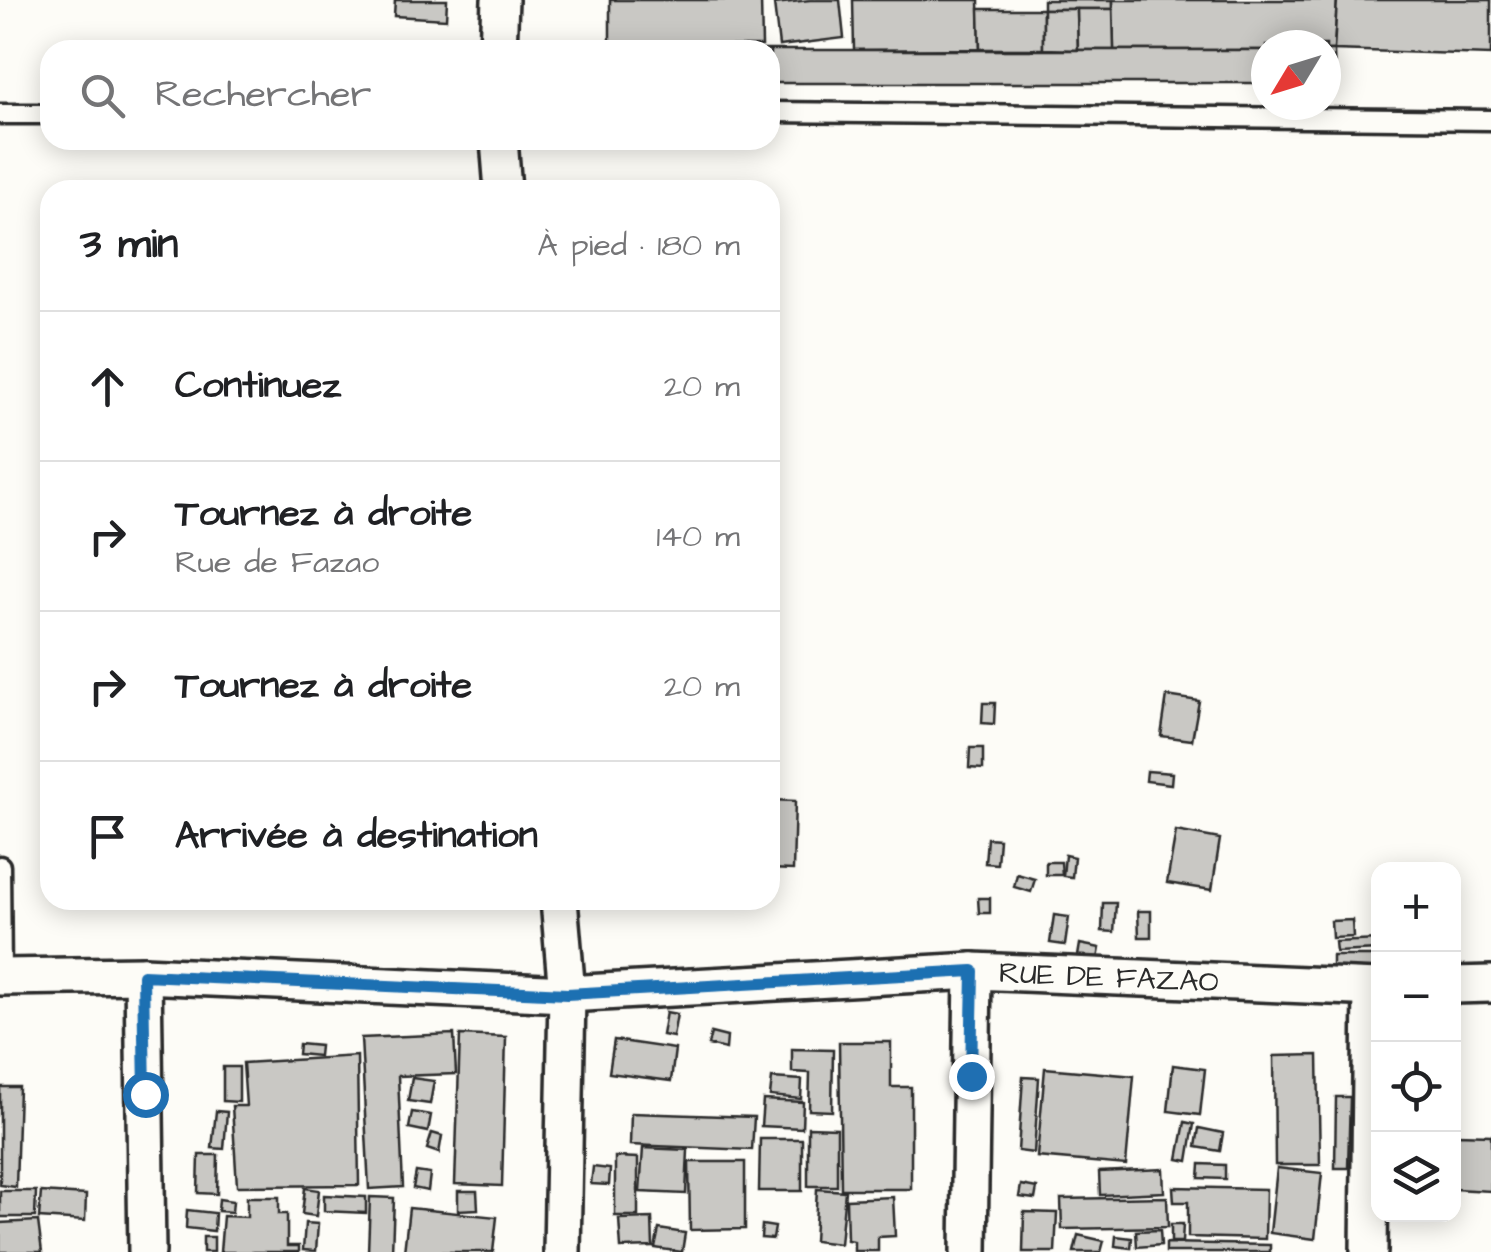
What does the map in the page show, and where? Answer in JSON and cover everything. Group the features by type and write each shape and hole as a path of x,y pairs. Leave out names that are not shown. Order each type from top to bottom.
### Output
{"street":[{"path":"498,40 500,0"},
{"path":"500,150 502,180"},
{"path":"561,910 567,994 562,1252"},
{"path":"968,1252 973,971"},
{"name":"RUE DE FAZAO","path":"0,978 143,975 567,994 973,971 1371,988"},
{"path":"143,975 147,1252"},
{"path":"1461,986 1491,984"},
{"path":"1369,1252 1374,1042"}],"lane":[{"path":"780,112 1491,120"},
{"path":"0,114 40,114"},
{"path":"0,866 0,978"}],"building":[{"path":"395,0 447,0 446,19 394,16"},
{"path":"610,0 761,0 762,40 610,40"},
{"path":"840,0 844,38 780,46 774,4"},
{"path":"853,0 979,0 980,49 854,50"},
{"path":"1043,0 1113,0 1113,9 1043,9"},
{"path":"1113,0 1337,0 1335,30 1251,30 1251,50 1114,50"},
{"path":"1337,0 1491,0 1491,55 1341,50 1341,30 1335,30"},
{"path":"979,9 1043,9 1043,49 980,49"},
{"path":"1043,9 1077,9 1078,50 1043,49"},
{"path":"1077,9 1113,9 1114,50 1078,50"},
{"path":"780,50 1251,50 1251,83 780,83"},
{"path":"1167,696 1199,701 1192,740 1161,736"},
{"path":"983,703 995,703 994,724 982,723"},
{"path":"970,748 983,748 983,769 969,768"},
{"path":"1147,771 1172,773 1171,784 1146,781"},
{"path":"780,800 795,801 793,870 780,869"},
{"path":"1176,831 1220,839 1212,890 1167,883"},
{"path":"987,838 999,839 997,864 985,863"},
{"path":"1065,855 1074,857 1072,877 1063,876"},
{"path":"1046,862 1061,862 1062,875 1046,875"},
{"path":"1017,874 1035,879 1031,892 1014,887"},
{"path":"978,898 990,898 990,913 979,913"},
{"path":"1103,903 1116,903 1114,932 1102,931"},
{"path":"1138,911 1151,911 1151,937 1139,937"},
{"path":"1054,915 1069,917 1065,945 1050,943"},
{"path":"1352,920 1353,937 1332,938 1331,921"},
{"path":"1371,940 1371,950 1336,952 1335,942"},
{"path":"1080,944 1100,948 1098,959 1078,956"},
{"path":"1332,956 1371,956 1371,972 1332,972"},
{"path":"666,1012 677,1014 673,1037 662,1035"},
{"path":"711,1033 727,1037 726,1049 708,1045"},
{"path":"454,1034 456,1074 398,1076 403,1187 369,1189 361,1038"},
{"path":"460,1035 506,1037 502,1186 455,1184"},
{"path":"614,1040 675,1049 671,1081 609,1073"},
{"path":"839,1042 891,1042 891,1087 911,1087 911,1189 841,1189"},
{"path":"299,1044 320,1046 319,1056 298,1054"},
{"path":"792,1049 833,1050 832,1111 809,1110 810,1073 792,1072"},
{"path":"1318,1055 1320,1165 1275,1165 1274,1056"},
{"path":"357,1056 359,1185 237,1186 232,1106 246,1106 243,1063"},
{"path":"1173,1065 1205,1069 1200,1115 1168,1111"},
{"path":"223,1067 239,1067 239,1102 223,1101"},
{"path":"1045,1068 1134,1076 1126,1165 1037,1157"},
{"path":"1023,1077 1039,1078 1034,1153 1018,1151"},
{"path":"412,1078 434,1081 430,1104 408,1101"},
{"path":"772,1078 802,1080 801,1099 770,1096"},
{"path":"0,1087 19,1087 16,1187 0,1185"},
{"path":"1336,1097 1350,1097 1348,1168 1335,1168"},
{"path":"763,1100 803,1102 802,1128 761,1126"},
{"path":"216,1111 227,1112 224,1149 212,1148"},
{"path":"412,1112 431,1115 428,1132 409,1128"},
{"path":"631,1113 754,1117 752,1150 630,1145"},
{"path":"1185,1122 1194,1124 1188,1161 1178,1159"},
{"path":"808,1127 837,1128 837,1186 808,1186"},
{"path":"1199,1128 1223,1133 1220,1151 1196,1147"},
{"path":"432,1133 442,1136 439,1153 427,1149"},
{"path":"1461,1134 1491,1135 1491,1191 1461,1189"},
{"path":"760,1139 802,1139 802,1191 759,1191"},
{"path":"643,1148 688,1150 686,1194 640,1192"},
{"path":"199,1155 218,1155 217,1194 198,1193"},
{"path":"615,1157 638,1158 638,1216 615,1216"},
{"path":"689,1162 745,1162 745,1229 690,1230"},
{"path":"1200,1164 1225,1165 1225,1179 1199,1178"},
{"path":"593,1167 610,1169 609,1185 591,1184"},
{"path":"1277,1168 1322,1173 1315,1239 1270,1233"},
{"path":"1163,1169 1164,1192 1100,1195 1099,1172"},
{"path":"416,1172 430,1174 428,1191 413,1188"},
{"path":"1021,1185 1037,1188 1035,1199 1019,1197"},
{"path":"1173,1187 1266,1189 1265,1239 1188,1237 1188,1202 1174,1202"},
{"path":"305,1188 319,1190 316,1216 302,1214"},
{"path":"817,1189 845,1191 840,1244 814,1241"},
{"path":"0,1191 36,1191 35,1217 0,1217"},
{"path":"458,1191 477,1191 478,1209 458,1210"},
{"path":"41,1192 86,1195 85,1221 39,1218"},
{"path":"324,1195 366,1197 366,1213 324,1211"},
{"path":"247,1197 279,1197 279,1214 287,1214 287,1246 299,1246 299,1252 220,1252 223,1216 247,1217"},
{"path":"370,1197 394,1198 392,1252 368,1252"},
{"path":"893,1197 895,1236 878,1237 878,1251 854,1251 854,1241 847,1240 846,1199"},
{"path":"1167,1197 1168,1227 1062,1229 1061,1199"},
{"path":"219,1199 233,1201 232,1212 218,1211"},
{"path":"409,1208 497,1217 493,1252 404,1252"},
{"path":"187,1210 215,1213 214,1231 186,1228"},
{"path":"1024,1212 1057,1213 1055,1252 1023,1252"},
{"path":"652,1218 653,1247 621,1248 619,1219"},
{"path":"38,1221 42,1252 0,1252 0,1223"},
{"path":"305,1223 318,1224 316,1251 303,1250"},
{"path":"1171,1224 1183,1224 1182,1242 1171,1242"},
{"path":"762,1225 775,1227 773,1239 761,1238"},
{"path":"659,1229 685,1233 682,1252 655,1248"},
{"path":"1160,1230 1161,1245 1137,1247 1136,1231"},
{"path":"1078,1235 1104,1241 1101,1252 1074,1252"},
{"path":"1116,1236 1132,1238 1131,1248 1115,1246"},
{"path":"203,1237 214,1237 214,1252 203,1252"},
{"path":"1166,1243 1270,1245 1270,1252 1166,1252"}],"route":[{"path":"145,1094 143,975 567,994 973,971 971,1076"}]}
